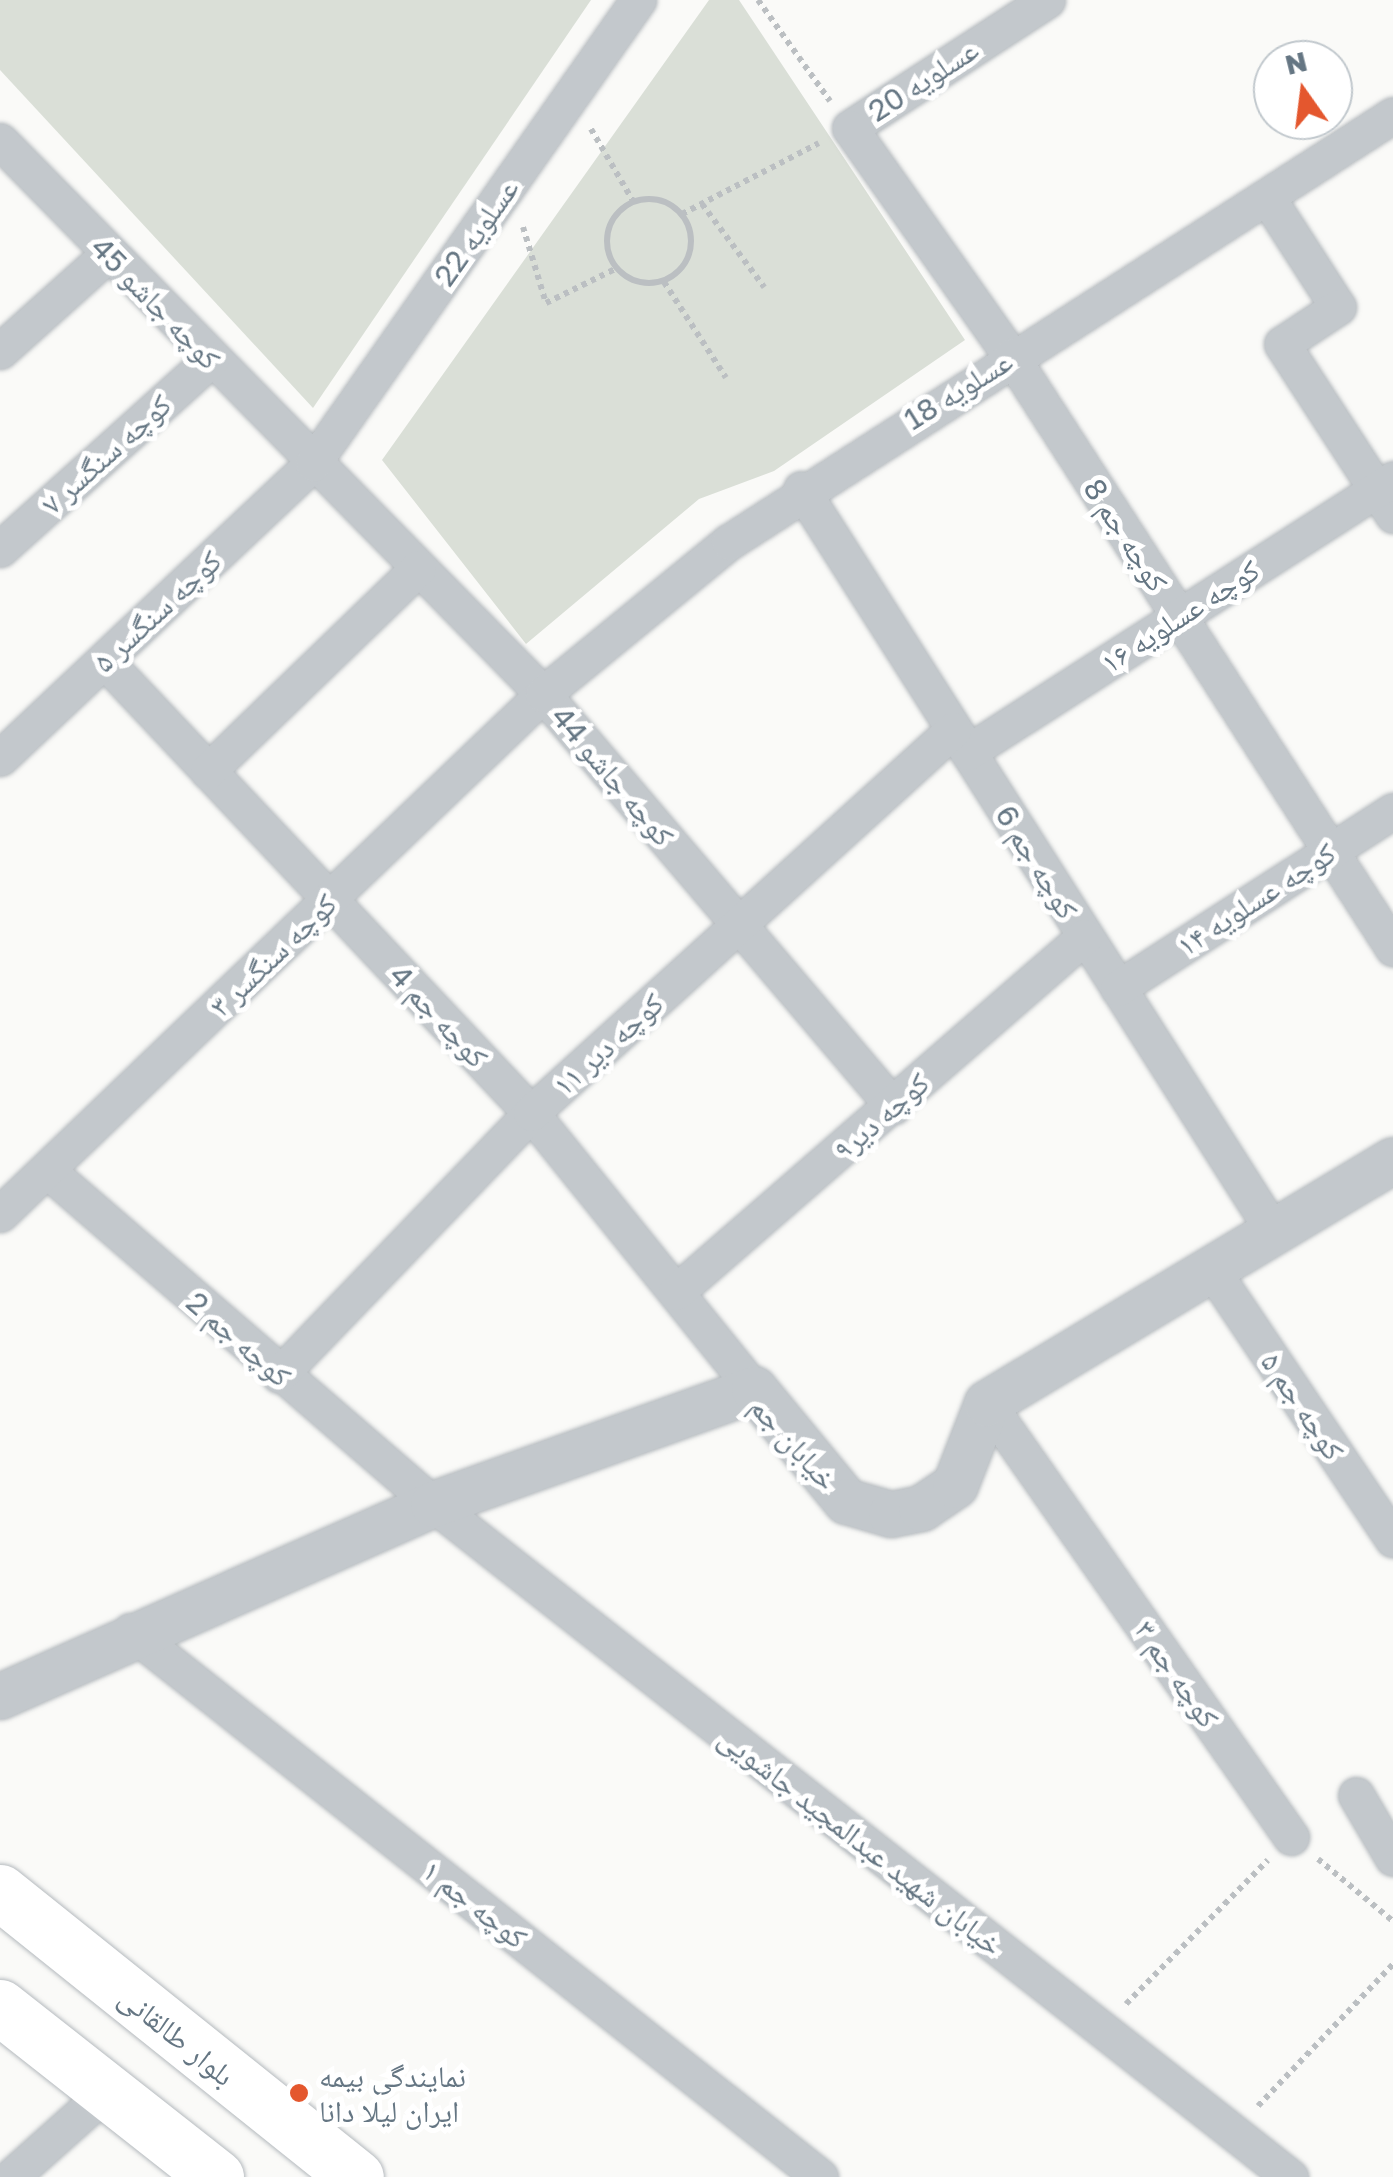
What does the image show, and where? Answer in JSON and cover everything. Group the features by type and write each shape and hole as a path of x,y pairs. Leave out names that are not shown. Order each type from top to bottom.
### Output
{"main road":[{"name":"بلوار طالقانی","path":"0,1892 356,2177"},
{"path":"0,2007 216,2177"}],"street":[{"name":"عسلویه 22","path":"313,464 638,0"},
{"name":"عسلویه 20","path":"850,128 1047,0"},
{"name":"عسلویه 18","path":"544,694 802,489 1393,115"},
{"name":"کوچه جم 8","path":"850,128 1010,356 1336,848 1393,948"},
{"name":"کوچه جاشو 45","path":"0,141 313,464"},
{"path":"1267,196 1338,306 1282,344 1388,495"},
{"path":"0,352 108,254"},
{"name":"کوچه سنگسر ۷","path":"0,549 211,360"},
{"name":"کوچه جاشو 44","path":"313,464 544,694 893,1106"},
{"name":"کوچه سنگسر ۵","path":"0,758 313,464"},
{"name":"کوچه جم 6","path":"802,489 1275,1234"},
{"name":"کوچه عسلویه ۱۶","path":"961,741 1388,495"},
{"path":"208,770 418,568"},
{"name":"کوچه جم 4","path":"105,661 531,1113 754,1389"},
{"name":"کوچه سنگسر ۳","path":"0,1214 544,694"},
{"name":"کوچه دیر ۱۱","path":"279,1376 531,1113 738,924 961,741"},
{"name":"کوچه عسلویه ۱۴","path":"1118,988 1393,810"},
{"name":"کوچه دیر۹","path":"676,1292 1084,938"},
{"path":"987,1402 1214,1273 1393,1160"},
{"name":"کوچه جم 2","path":"48,1172 279,1376 433,1504"},
{"name":"کوچه جم ۵","path":"1214,1273 1393,1539"},
{"name":"خیابان جم","path":"0,1696 130,1632 433,1504 754,1389 846,1500 891,1514 954,1485 987,1402"},
{"name":"کوچه جم ۳","path":"987,1402 1292,1837"},
{"name":"خیابان شهید عبدالمجید جاشویی","path":"433,1504 1290,2177"},
{"name":"کوچه جم ۱","path":"130,1632 820,2177"},
{"path":"1356,1795 1393,1858"},
{"path":"11,2177 106,2092"}],"path":[{"path":"682,214 850,128 758,0"},
{"path":"572,96 633,201"},
{"path":"510,183 546,303 614,269"},
{"path":"660,200 682,214 692,240 684,265 664,282 637,283 614,269 606,244 612,218 633,201 660,200"},
{"path":"702,204 764,287"},
{"path":"664,282 726,378"},
{"path":"1100,2029 1292,1837 1393,1921"},
{"path":"1233,2132 1393,1964"}],"shaded area":[{"path":"0,0 591,0 313,408 0,70"},
{"path":"709,0 739,0 965,340 774,471 699,499 526,644 382,460"}],"place":[{"name":"نمایندگی بیمه ایران لیلا دانا","path":"299,2093"}]}
